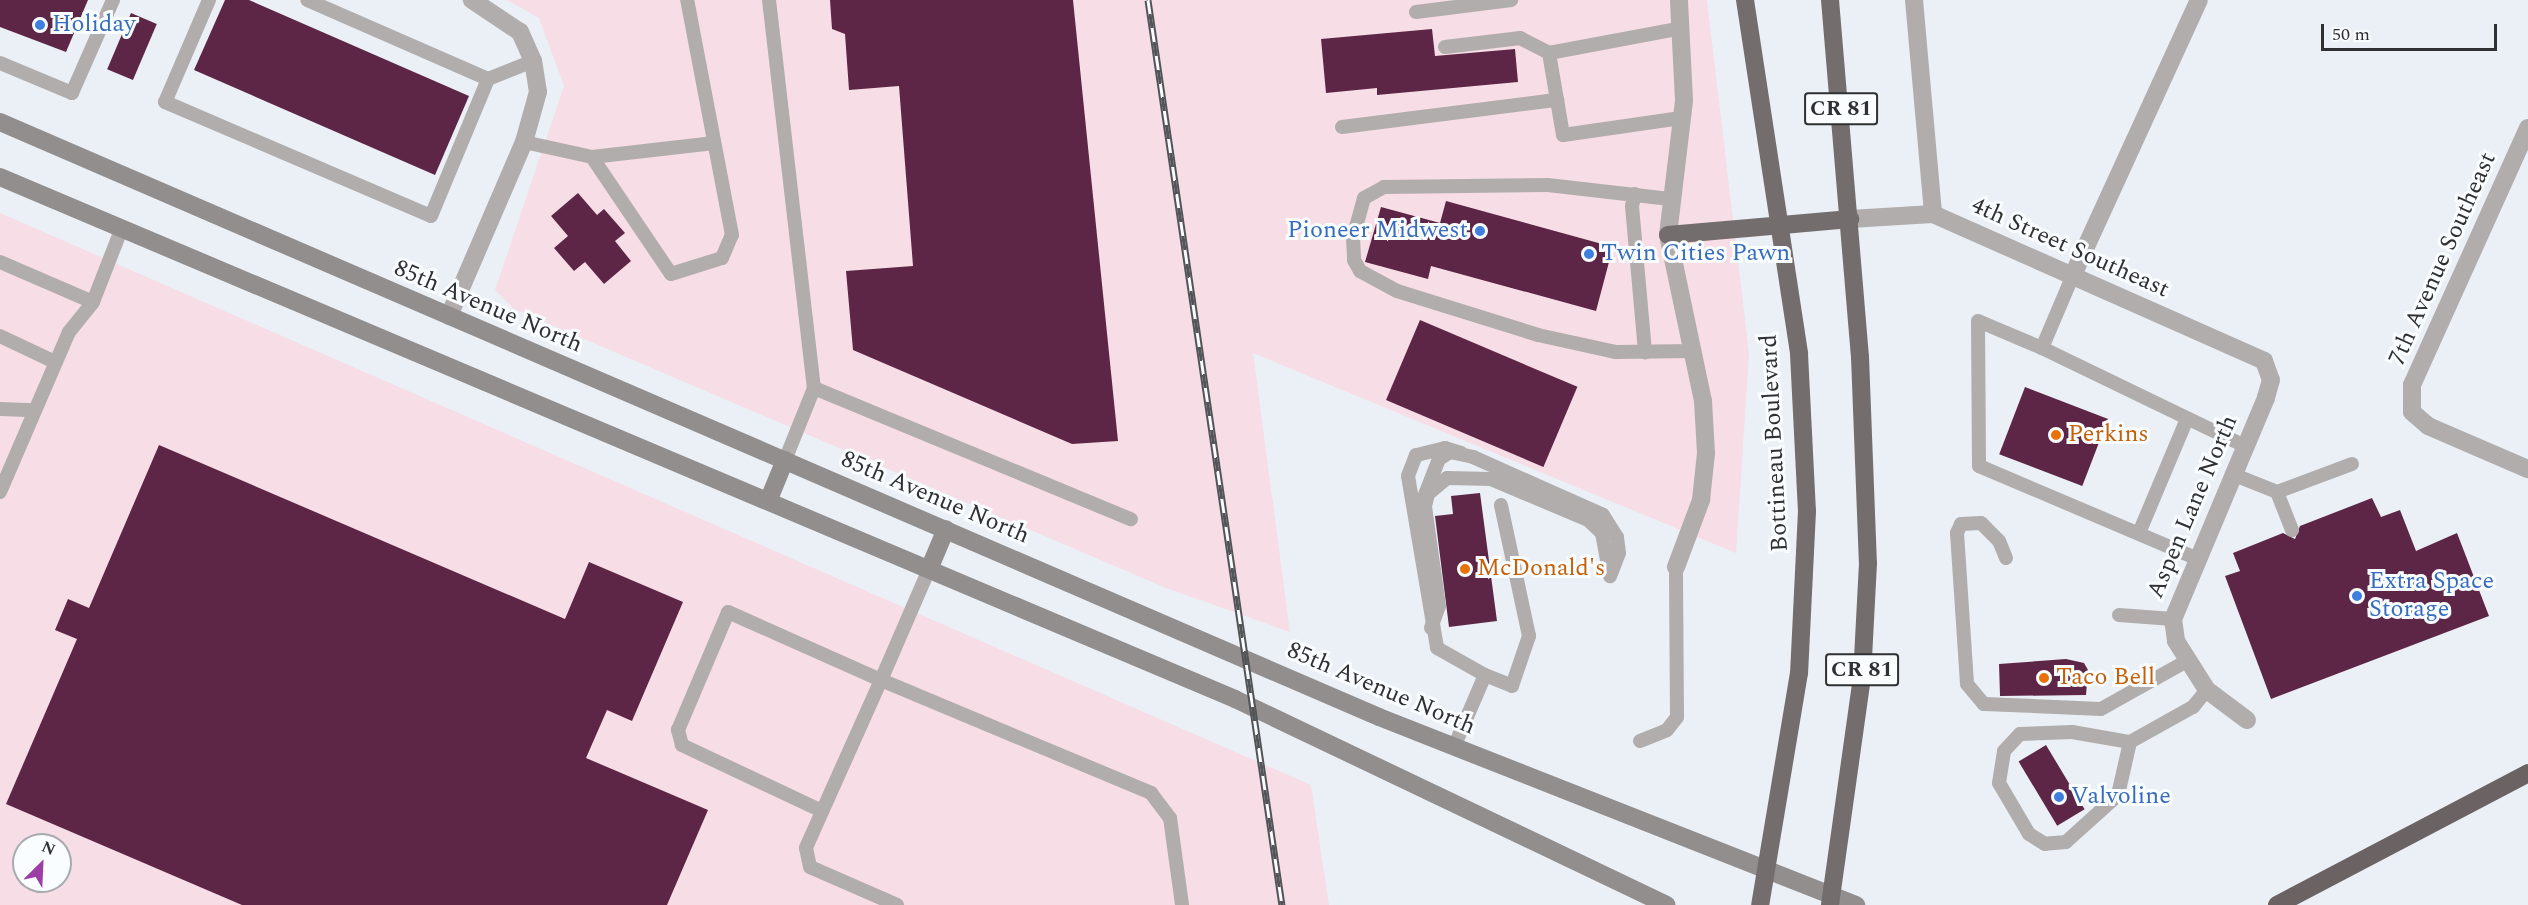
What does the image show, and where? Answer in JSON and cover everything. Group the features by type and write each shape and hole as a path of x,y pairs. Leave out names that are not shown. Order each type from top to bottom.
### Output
{"highway":[{"name":"Bottineau Boulevard","path":"1745,0 1799,354 1808,511 1799,673 1760,905"},
{"name":"CR 81","path":"1830,0 1850,219 1868,562 1862,677 1832,900"},
{"path":"1668,236 1850,219"},
{"path":"2277,905 2528,773"}],"main road":[{"name":"85th Avenue North","path":"0,122 1454,747 1768,868 1832,900 1856,905"},
{"path":"0,177 121,230 930,567 1253,707 1666,905"},
{"path":"769,499 786,460"},
{"path":"930,567 946,529"}],"street":[{"path":"449,316 524,142 538,92 533,61 519,32 491,4 472,0"},
{"path":"1676,567 1701,500 1706,453 1694,351 1668,236 1670,199 1681,118 1682,28 1679,0"},
{"path":"1914,0 1933,214"},
{"path":"2073,275 2199,0"},
{"name":"7th Avenue Southeast","path":"2528,128 2412,386 2412,412 2428,426 2528,469"},
{"name":"4th Street Southeast","path":"1850,219 1933,214 2264,361"},
{"name":"Aspen Lane North","path":"2247,720 2207,690 2187,661 2173,619 2196,558 2271,380 2264,361"}],"lane":[{"path":"0,63 72,93 113,0"},
{"path":"209,0 165,102 431,216 488,79"},
{"path":"307,0 488,79 533,61"},
{"path":"592,157 671,274 722,258 732,235 687,0"},
{"path":"769,0 814,388 786,460"},
{"path":"1416,12 1511,0"},
{"path":"1445,47 1520,38 1549,53 1682,28"},
{"path":"1549,53 1563,135 1681,118"},
{"path":"1342,127 1557,100"},
{"path":"524,142 592,157 714,143"},
{"path":"1670,199 1548,185 1374,189 1364,198 1353,238 1354,260 1378,284 1428,303 1616,352 1694,351"},
{"path":"1635,194 1632,206 1646,352"},
{"path":"0,492 33,410 69,332 93,302 121,230"},
{"path":"0,262 93,302"},
{"path":"2042,348 2073,275"},
{"path":"2196,558 1979,466 1978,321 2042,348 2186,421 2243,445"},
{"path":"0,336 55,362"},
{"path":"814,388 1131,519"},
{"path":"0,409 33,410"},
{"path":"2139,533 2186,421"},
{"path":"1425,506 1428,494 1447,478 1476,476 1510,486 1597,527 1610,576 1618,545 1613,525 1603,515 1461,453 1444,448 1422,452 1408,476 1431,628 1437,648 1451,660 1512,686 1529,636 1502,505"},
{"path":"1431,628 1439,606 1425,506 1432,469 1450,452 1461,453"},
{"path":"2232,474 2277,492 2352,464"},
{"path":"2277,492 2292,530"},
{"path":"2006,558 1999,541 1981,523 1961,524 1957,533 1967,684 1984,704 2101,709 2187,661"},
{"path":"897,905 810,867 806,848 930,567"},
{"path":"1640,741 1667,730 1677,717 1676,567"},
{"path":"822,811 682,745 678,730 728,612 881,680 1151,793 1170,818 1182,905"},
{"path":"2119,615 2173,619"},
{"path":"1454,747 1485,675"},
{"path":"2130,742 2118,795 2066,842 2045,844 2029,834 1999,783 2004,751 2020,734 2072,732 2130,742 2193,706 2207,690"}],"shaded area":[{"path":"507,0 1707,0 1749,354 1736,553 1253,353 1290,632 1166,588 514,309 495,290 564,86 539,18"},
{"path":"0,213 1311,785 1329,905 0,905"}],"building":[{"name":"Holiday","path":"0,0 88,0 66,52 0,27"},
{"path":"225,0 249,0 469,96 435,175 194,70"},
{"path":"830,0 1073,0 1118,441 1072,444 853,350 846,271 913,266 899,86 849,90 845,34 832,29"},
{"path":"131,13 157,24 133,80 107,69"},
{"path":"1432,29 1435,56 1515,49 1518,82 1377,95 1377,88 1326,93 1321,39"},
{"path":"578,193 597,215 604,209 625,233 615,241 631,261 604,284 585,262 574,271 554,248 568,236 551,216"},
{"path":"1446,201 1613,247 1596,311 1431,266 1428,279 1365,262 1381,207 1440,223"},
{"path":"1420,320 1577,387 1543,467 1386,400"},
{"name":"Perkins","path":"2025,387 2108,419 2082,486 1999,454"},
{"path":"159,445 565,619 589,562 683,602 632,721 607,710 586,758 708,810 667,905 242,905 6,804 77,639 55,630 68,599 89,608"},
{"name":"McDonald's","path":"1480,493 1497,621 1449,627 1435,516 1453,514 1451,496"},
{"name":"Extra Space Storage","path":"2372,498 2381,517 2400,510 2416,551 2457,533 2489,616 2271,699 2225,576 2240,571 2233,553 2283,533 2295,539 2300,526"},
{"name":"Taco Bell","path":"2066,659 2084,663 2088,670 2086,695 2000,696 1999,664"},
{"name":"Valvoline","path":"2046,745 2085,809 2057,826 2019,761"}],"railway":[{"path":"1148,0 1282,905"}],"place":[{"name":"Holiday","path":"40,25"},
{"name":"Pioneer Midwest","path":"1480,231"},
{"name":"Twin Cities Pawn","path":"1589,254"},
{"name":"Perkins","path":"2056,435"},
{"name":"McDonald's","path":"1465,569"},
{"name":"Extra Space Storage","path":"2357,596"},
{"name":"Taco Bell","path":"2044,678"},
{"name":"Valvoline","path":"2059,797"}]}
